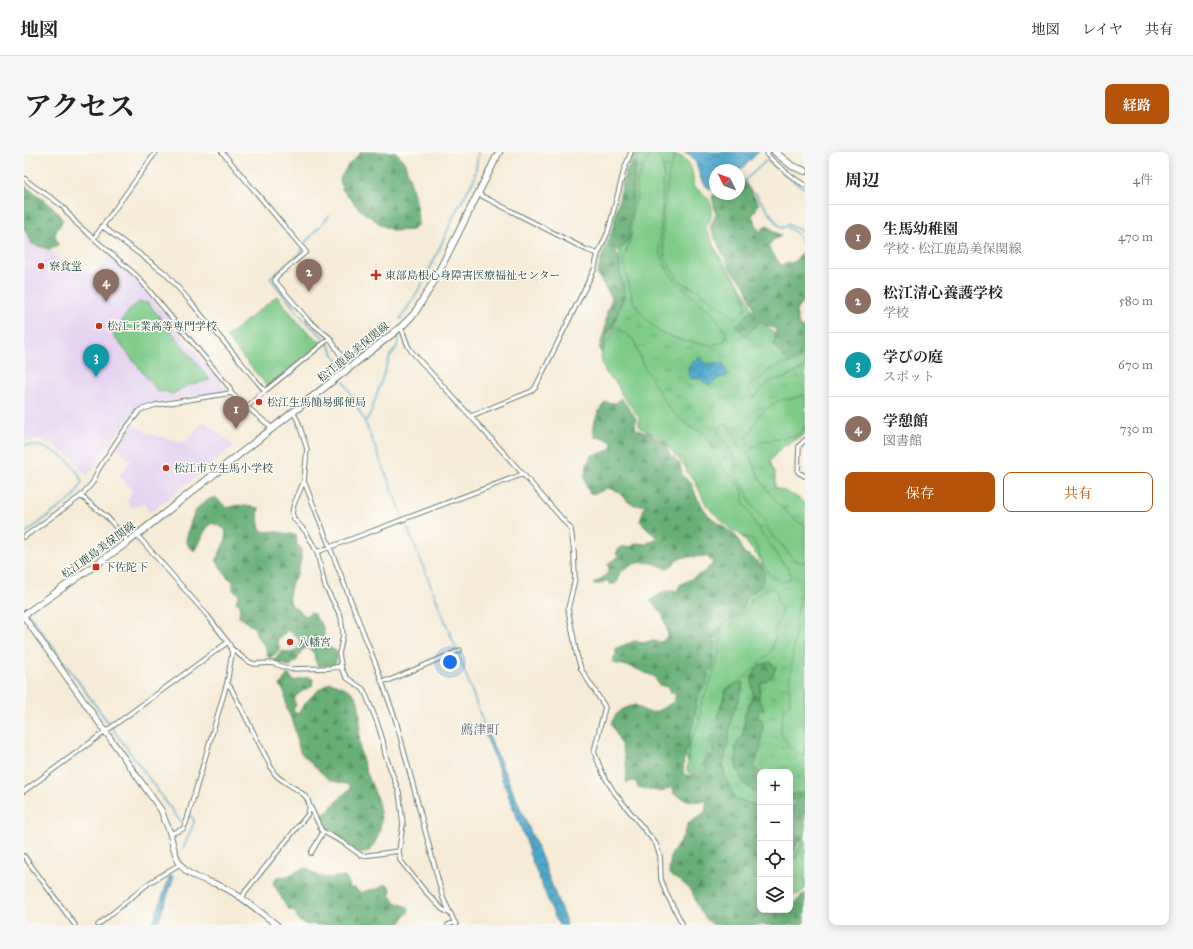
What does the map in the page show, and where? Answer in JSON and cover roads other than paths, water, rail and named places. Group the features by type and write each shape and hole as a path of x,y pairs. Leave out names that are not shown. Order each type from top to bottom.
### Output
{"main road":[{"name":"松江鹿島美保関線","path":"24,616 128,542 401,327 414,314 433,283 499,152"},
{"path":"775,152 792,166 805,172"}],"street":[{"path":"94,238 156,152"},
{"path":"222,152 306,252 276,276 275,281 305,317 328,340 349,369"},
{"path":"471,416 532,391 535,388 586,289 594,270 598,254 608,232 624,170 632,152"},
{"path":"768,152 767,155 780,167 805,186"},
{"path":"24,178 62,206 77,224 137,276 230,388 231,393 272,428"},
{"path":"478,194 587,250 598,254"},
{"path":"102,226 165,273 265,391"},
{"path":"401,327 408,346 412,352 568,524 572,531 575,579 568,609 577,656 581,669 606,707 594,752 603,774 611,788 656,844 660,856 661,879 666,893 683,925"},
{"path":"248,406 328,340"},
{"path":"24,537 81,496 93,482 98,470 121,435 140,410 156,405 231,393"},
{"path":"293,412 300,427 307,449 304,481 294,504 292,513 294,519 306,532 317,552 325,586 341,617 343,635 339,654 342,670 347,678 363,689 382,736 385,754 399,792 403,824 399,851 400,860 416,881 442,909 451,915"},
{"path":"805,440 799,446 798,472 805,476"},
{"path":"317,552 523,474"},
{"path":"304,481 376,665 396,721 440,888 456,924 448,925"},
{"path":"81,496 108,518 128,542"},
{"path":"137,535 228,642 232,654 227,683 186,823 182,829 170,834"},
{"path":"24,616 161,810 180,864 186,871 196,877 224,888 242,899 277,925"},
{"path":"24,791 228,642"},
{"path":"231,648 247,661 254,664 272,663 290,669 331,668 341,666"},
{"path":"381,681 390,680 460,650"},
{"path":"227,683 274,773 284,783 304,794 322,831 344,843 362,856 399,851"},
{"path":"242,899 308,814 310,806"},
{"path":"311,853 322,834 322,831"},
{"path":"24,856 74,925"},
{"path":"98,925 149,882 180,864"}],"water":[{"path":"683,152 759,152 745,165 745,164 709,164 709,188 704,185 695,161 688,154"},
{"path":"699,358 703,360 705,364 722,362 728,375 717,379 711,385 707,384 701,379 690,378 688,371 689,368 693,362"},
{"path":"485,727 539,851 567,925 559,925 554,915 484,732 483,729"},
{"path":"170,875 174,877 157,925 152,925"}],"waterway":[{"path":"400,319 425,278 458,207 475,177 478,152"},
{"path":"745,180 767,160 776,167"},
{"path":"781,171 794,182 805,188"},
{"path":"755,193 780,227 782,228 786,226"},
{"path":"329,216 305,243 300,254 270,278 304,320 325,339 341,366"},
{"path":"787,224 805,233"},
{"path":"787,227 797,234 802,242"},
{"path":"399,337 397,347 390,356 370,414 365,422 458,653 485,728"},
{"path":"344,381 365,422"},
{"path":"24,445 42,447 59,454 73,466 82,482 74,497 24,534"},
{"path":"29,614 180,821 190,816 193,818 194,822 183,849"}],"place":[{"name":"寮食堂","path":"41,266"},
{"name":"東部島根心身障害医療福祉センター","path":"376,275"},
{"name":"松江清心養護学校","path":"309,292"},
{"name":"学憩館","path":"106,302"},
{"name":"松江工業高等専門学校","path":"99,326"},
{"name":"学びの庭","path":"96,377"},
{"name":"松江生馬簡易郵便局","path":"259,402"},
{"name":"生馬幼稚園","path":"236,429"},
{"name":"松江市立生馬小学校","path":"166,468"},
{"name":"下佐陀下","path":"96,567"},
{"name":"八幡宮","path":"290,642"}],"district":[{"name":"薦津町","path":"480,729"}]}
